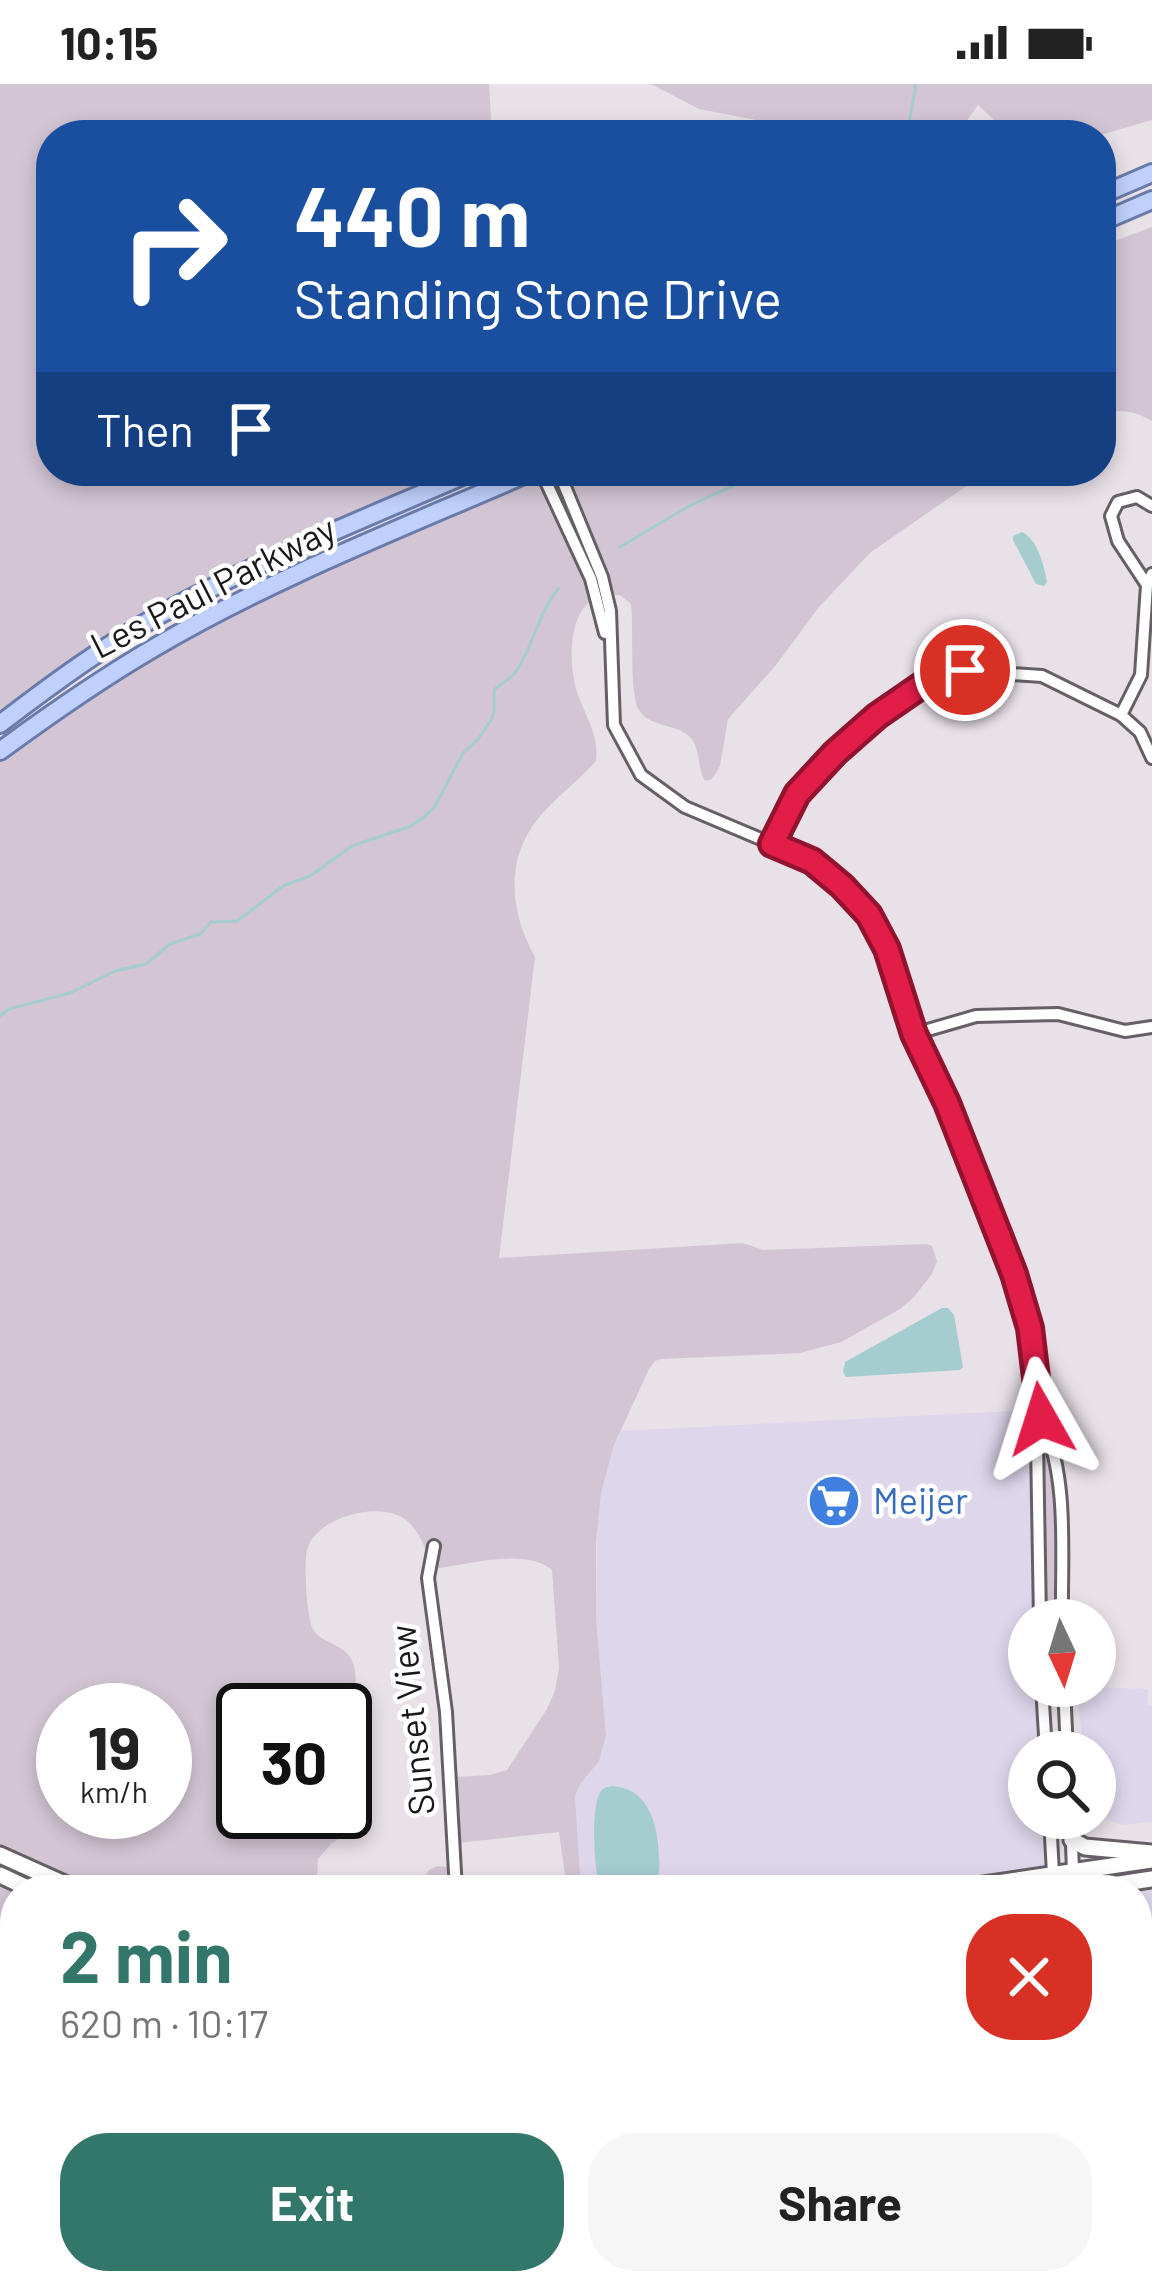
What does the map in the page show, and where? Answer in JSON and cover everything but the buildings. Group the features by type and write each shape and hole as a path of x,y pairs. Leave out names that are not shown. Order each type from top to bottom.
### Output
{"main road":[{"path":"1116,189 1152,173"},
{"path":"1116,216 1152,200"},
{"name":"Les Paul Parkway","path":"0,724 80,663 160,615 243,572 440,486"},
{"name":"Les Paul Parkway","path":"0,751 154,648 244,599 503,486"},
{"path":"1072,1840 1085,1847 1152,1856"},
{"path":"0,1856 43,1875"},
{"path":"1066,1875 1152,1856"},
{"path":"1073,1871 1074,1875"}],"street":[{"path":"544,486 591,579 611,654"},
{"path":"565,486 602,577 610,611 614,724 641,775 685,807 812,861 869,915 887,949 914,1034 947,1103 1014,1274 1030,1328 1041,1419 1037,1442 1040,1599"},
{"path":"1121,715 1142,675 1150,579 1118,541 1111,516 1118,502 1137,496 1152,506"},
{"path":"772,844 797,794 835,753 922,685 965,670 1042,676 1121,715 1140,732 1152,758"},
{"path":"914,1034 976,1016 1058,1014 1125,1031 1152,1027"},
{"path":"1041,1419 1057,1471 1062,1599"},
{"name":"Sunset View","path":"434,1546 428,1577 446,1712 455,1875"},
{"path":"1040,1568 1061,1567"},
{"path":"1051,1839 1053,1875"},
{"path":"1072,1840 1073,1871"}],"shaded area":[{"path":"0,84 489,84 491,120 36,120 36,486 419,486 216,578 50,676 0,712"},
{"path":"651,84 1152,84 1152,120 1116,131 1116,120 994,120 978,105 968,120 756,120 699,109"},
{"path":"1152,227 1152,421 1116,411 1116,240"},
{"path":"506,486 966,486 871,552 819,607 728,719 720,766 712,779 705,781 689,736 649,720 639,710 631,604 620,595 603,595 583,609 574,631 574,680 595,739 596,761 537,821 517,861 517,910 535,957 499,1258 743,1243 763,1250 926,1244 932,1246 937,1261 932,1274 900,1309 841,1342 800,1353 661,1359 649,1369 614,1445 601,1493 596,1618 606,1735 599,1761 575,1796 580,1875 565,1875 559,1832 457,1843 454,1777 507,1770 555,1691 559,1668 552,1570 540,1563 511,1559 433,1569 412,1526 382,1512 351,1515 322,1528 307,1550 311,1625 319,1636 347,1653 355,1683 216,1683 216,1839 339,1839 318,1859 317,1875 64,1875 0,1847 0,755 68,706 225,613"},
{"path":"1033,1410 1039,1599 1008,1599 1008,1707 1043,1707 1045,1731 1008,1731 1008,1839 1051,1839 1053,1871 1012,1875 580,1875 575,1796 606,1735 596,1618 597,1517 621,1431"},
{"path":"1041,1419 1057,1471 1061,1599 1040,1599"},
{"path":"1116,1688 1148,1689 1152,1822 1116,1823 1116,1731 1081,1731 1078,1707 1116,1707"},
{"path":"447,1867 452,1875 426,1875 429,1870"}],"water":[{"path":"1022,532 1039,553 1044,586 1036,584 1013,540"},
{"path":"942,1308 954,1315 960,1370 846,1377 845,1362"},
{"path":"623,1788 646,1805 656,1833 659,1875 598,1875 595,1820 603,1789"}],"waterway":[{"path":"910,120 916,84"},
{"path":"620,547 733,486"},
{"path":"0,1016 9,1009 70,993 115,971 146,964 170,944 200,934 211,922 237,921 283,886 310,876 352,846 424,817 435,806 463,753 491,720 494,690 517,670 559,588"}],"place":[{"name":"Meijer","path":"834,1501"}],"route":[{"path":"965,670 922,685 835,753 797,794 772,844 812,861 842,886 869,915 887,949 914,1034 947,1103 1014,1274 1030,1328 1041,1419"}]}
